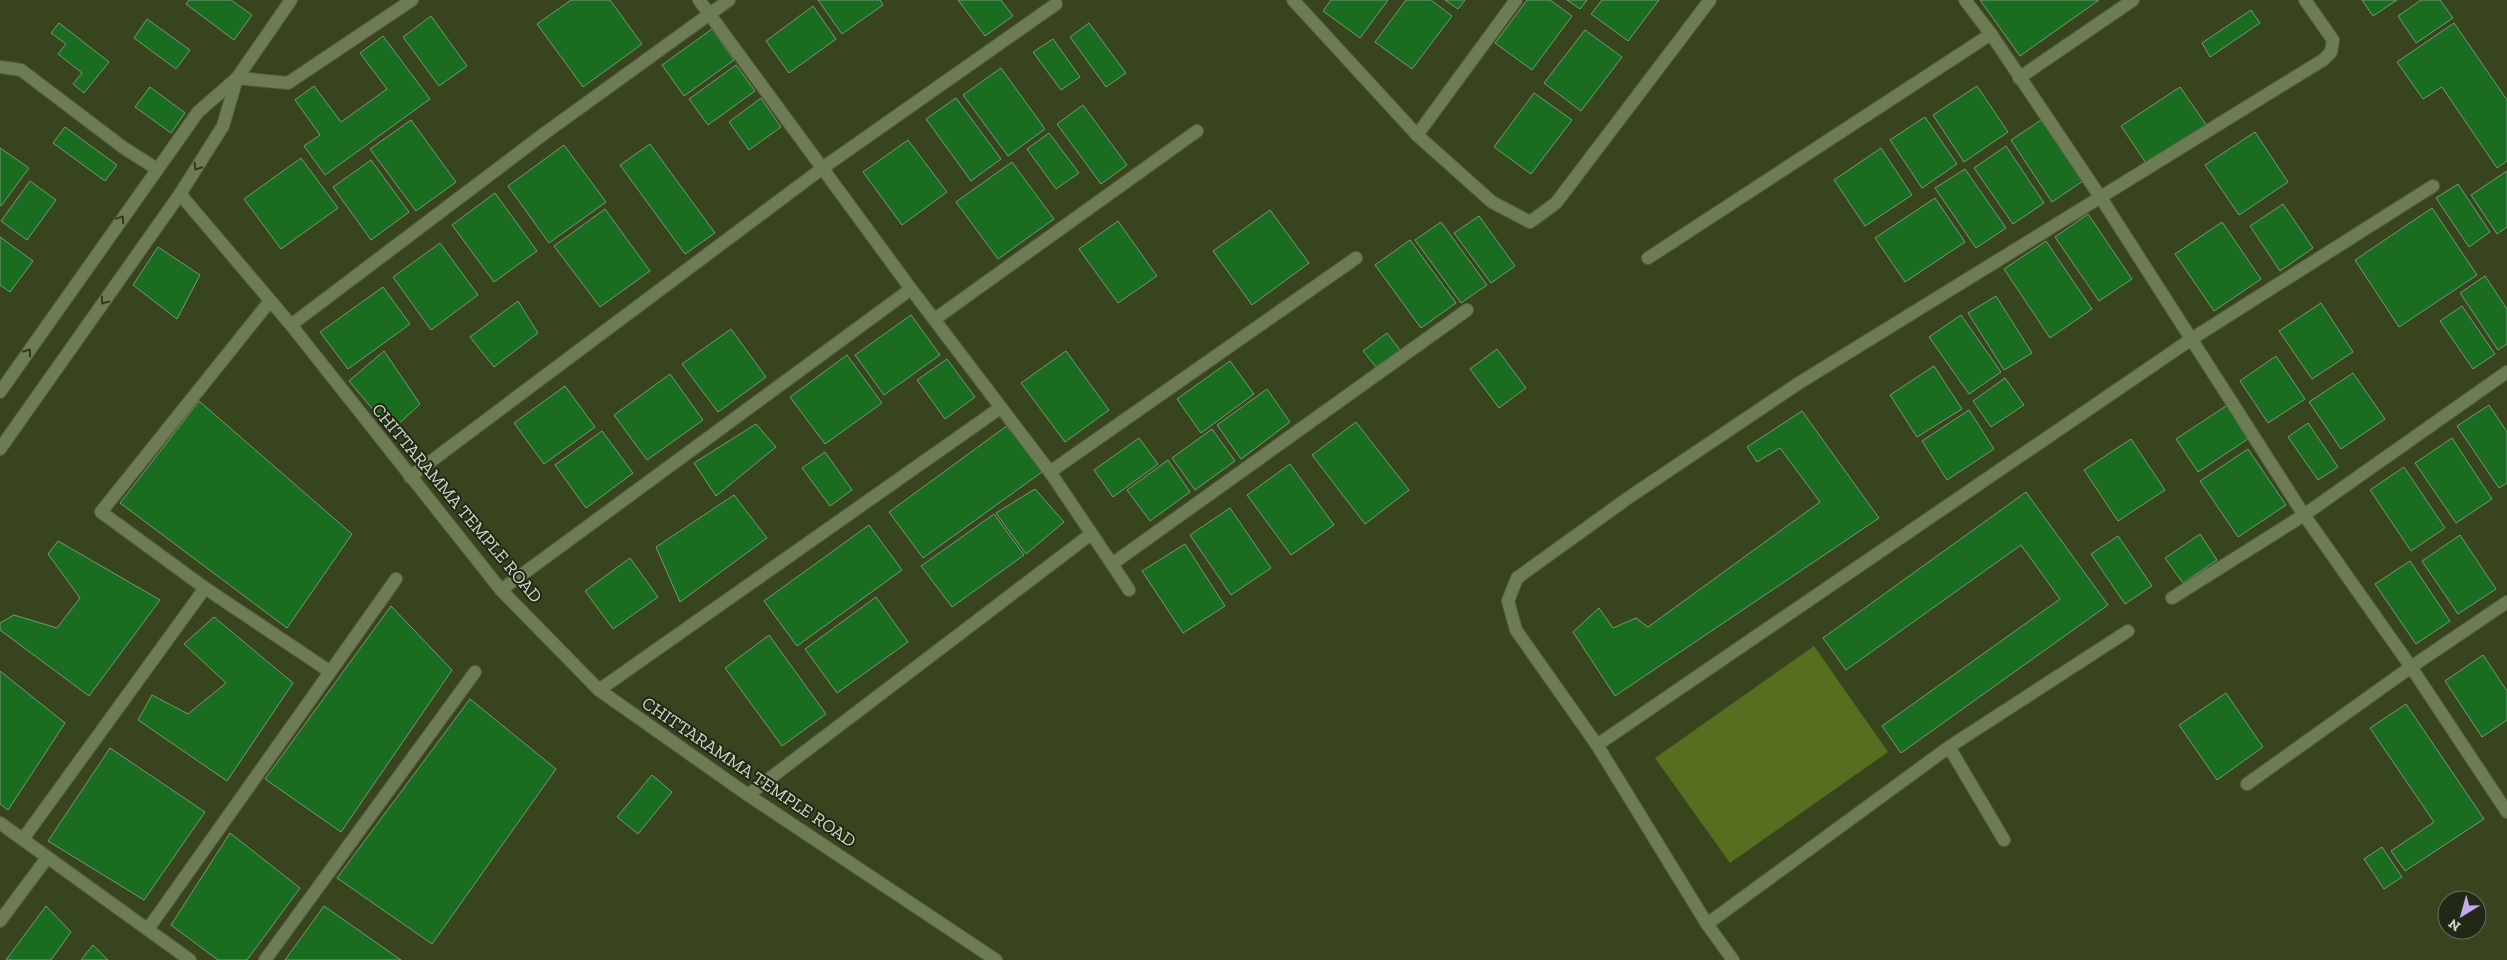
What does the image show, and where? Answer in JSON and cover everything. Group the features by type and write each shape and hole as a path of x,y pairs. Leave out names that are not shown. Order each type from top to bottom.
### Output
{"street":[{"path":"0,392 198,112 237,78 291,0"},
{"path":"237,78 288,83 412,0"},
{"path":"699,0 1000,408 1050,472 1090,534 1130,590"},
{"path":"291,325 545,133 729,0"},
{"path":"1417,135 1516,0"},
{"path":"1297,2 1417,135 1492,202 1530,222 1556,203 1710,0"},
{"path":"1965,0 1991,34 2193,338 2304,516 2410,667 2507,812"},
{"path":"2019,78 2133,0"},
{"path":"1733,960 1707,924 1597,745 1516,630 1508,601 1517,578 1628,498 1798,383 2327,57 2331,52 2333,40 2305,0"},
{"path":"410,477 824,167 1056,4"},
{"path":"1648,258 1991,34"},
{"path":"0,67 22,70 124,148 157,169"},
{"path":"0,449 180,194 223,126 237,78"},
{"path":"936,319 1197,131"},
{"path":"1597,745 2193,338 2433,186"},
{"name":"CHITTARAMMA TEMPLE ROAD","path":"180,194 291,325 501,590 599,690 748,795 996,960"},
{"path":"1050,472 1356,258"},
{"path":"501,590 912,289"},
{"path":"270,301 101,512 205,588 329,671"},
{"path":"1112,564 1467,310"},
{"path":"2172,598 2304,516 2507,372"},
{"path":"599,690 1000,408"},
{"path":"748,795 1090,534"},
{"path":"148,929 396,578"},
{"path":"23,839 205,588"},
{"path":"2247,784 2410,667 2507,602"},
{"path":"1707,924 1949,747 2128,631"},
{"path":"265,960 475,672"},
{"path":"1949,747 2004,840"},
{"path":"0,822 46,858 148,929 173,955 190,960"},
{"path":"0,921 46,858"}],"green space":[{"path":"1814,646 1888,752 1730,863 1655,758"}],"building":[{"path":"189,0 231,0 252,15 234,40 186,4"},
{"path":"571,0 610,0 642,44 583,87 537,24"},
{"path":"818,0 880,0 883,5 842,34"},
{"path":"958,0 1001,0 1013,16 985,36"},
{"path":"1331,0 1388,0 1360,38 1323,11"},
{"path":"1406,0 1431,0 1452,16 1412,69 1375,42"},
{"path":"1445,0 1465,0 1458,9"},
{"path":"1527,0 1550,0 1572,16 1532,70 1495,43"},
{"path":"1567,0 1587,0 1580,9"},
{"path":"1602,0 1659,0 1628,41 1591,14"},
{"path":"1980,0 2099,0 2020,56"},
{"path":"2362,0 2397,0 2373,16"},
{"path":"2421,0 2440,0 2453,18 2416,43 2398,16"},
{"path":"813,6 836,39 789,73 766,41"},
{"path":"2251,10 2260,23 2210,57 2202,43"},
{"path":"431,16 467,66 439,86 403,37"},
{"path":"147,19 190,50 176,69 134,38"},
{"path":"59,23 109,62 84,93 73,84 82,73 58,54 66,44 51,33"},
{"path":"1089,23 1126,73 1106,87 1070,37"},
{"path":"2454,23 2507,100 2507,161 2497,168 2442,87 2423,99 2397,62"},
{"path":"712,29 734,60 684,96 662,65"},
{"path":"1585,30 1622,57 1581,111 1544,83"},
{"path":"383,36 430,99 325,175 304,146 320,135 295,100 314,86 341,122 387,89 360,53"},
{"path":"1053,39 1080,77 1061,90 1033,52"},
{"path":"736,65 755,91 708,125 689,99"},
{"path":"1001,68 1045,129 1008,156 963,95"},
{"path":"1977,86 2008,132 1964,162 1933,115"},
{"path":"150,87 185,113 171,133 135,107"},
{"path":"2180,87 2207,126 2148,166 2121,126"},
{"path":"1534,93 1572,120 1531,174 1494,147"},
{"path":"761,98 781,127 749,150 729,122"},
{"path":"956,98 1001,159 971,181 926,119"},
{"path":"1083,105 1127,165 1101,184 1057,124"},
{"path":"1925,117 1957,164 1922,188 1890,140"},
{"path":"411,120 456,182 416,211 370,149"},
{"path":"2041,120 2083,181 2052,202 2011,140"},
{"path":"65,127 117,165 105,181 53,143"},
{"path":"2255,132 2288,182 2239,215 2205,165"},
{"path":"1049,133 1079,173 1056,189 1027,149"},
{"path":"908,140 947,192 902,225 863,172"},
{"path":"650,144 715,233 685,254 620,165"},
{"path":"564,145 606,202 549,243 508,186"},
{"path":"2006,146 2044,203 2013,224 1974,168"},
{"path":"0,148 29,168 1,206 0,205"},
{"path":"1881,148 1912,195 1865,226 1834,180"},
{"path":"301,158 338,208 281,249 244,199"},
{"path":"371,160 409,212 371,240 333,187"},
{"path":"1012,162 1054,219 998,259 956,202"},
{"path":"1965,169 2006,228 1976,248 1935,188"},
{"path":"2507,171 2507,227 2497,234 2471,195"},
{"path":"30,181 56,200 27,240 1,221"},
{"path":"2458,184 2490,232 2469,247 2436,198"},
{"path":"495,193 537,251 494,282 452,225"},
{"path":"1935,198 1965,242 1905,282 1875,238"},
{"path":"2283,204 2313,248 2280,271 2250,226"},
{"path":"2432,208 2477,275 2399,327 2355,260"},
{"path":"605,209 650,271 600,307 554,246"},
{"path":"1270,210 1309,263 1252,305 1213,251"},
{"path":"2088,214 2132,279 2099,301 2055,237"},
{"path":"1479,216 1515,266 1491,283 1454,233"},
{"path":"1118,221 1157,276 1118,303 1079,249"},
{"path":"1441,222 1487,285 1461,303 1415,240"},
{"path":"2222,222 2261,279 2214,311 2175,254"},
{"path":"0,237 33,261 10,292 0,285"},
{"path":"1410,240 1456,303 1421,328 1375,265"},
{"path":"2046,241 2092,309 2050,338 2004,269"},
{"path":"440,243 478,295 431,330 393,277"},
{"path":"158,247 200,275 177,319 133,285"},
{"path":"2485,276 2507,309 2507,344 2498,350 2460,293"},
{"path":"383,287 410,324 348,369 320,332"},
{"path":"1996,296 2032,353 2004,370 1968,313"},
{"path":"518,301 538,333 494,367 470,337"},
{"path":"2321,303 2353,352 2312,379 2279,331"},
{"path":"2462,306 2495,354 2473,369 2440,321"},
{"path":"911,315 940,355 884,395 855,355"},
{"path":"1961,315 2001,372 1969,394 1929,337"},
{"path":"731,329 766,377 718,412 682,364"},
{"path":"1387,333 1400,350 1376,367 1363,351"},
{"path":"1497,349 1526,388 1499,408 1470,369"},
{"path":"384,351 420,404 391,431 349,381"},
{"path":"1066,351 1109,410 1065,442 1021,383"},
{"path":"847,355 882,403 825,444 790,397"},
{"path":"2276,356 2305,399 2268,423 2240,381"},
{"path":"947,359 975,397 945,419 917,380"},
{"path":"1230,361 1254,394 1201,433 1177,399"},
{"path":"1934,366 1962,409 1917,437 1890,395"},
{"path":"2353,373 2385,419 2341,449 2309,402"},
{"path":"670,374 703,420 647,460 614,415"},
{"path":"2005,378 2024,405 1991,427 1973,401"},
{"path":"565,386 595,427 544,464 514,423"},
{"path":"1267,389 1290,422 1241,459 1217,425"},
{"path":"199,401 352,534 287,628 120,503"},
{"path":"2229,404 2251,437 2198,472 2176,439"},
{"path":"2489,405 2507,432 2507,483 2499,488 2457,426"},
{"path":"1969,410 1994,449 1947,480 1922,441"},
{"path":"1802,411 1879,518 1615,696 1573,632 1599,608 1613,628 1636,618 1648,627 1820,502 1780,448 1757,462 1747,447"},
{"path":"1356,422 1409,490 1365,524 1312,455"},
{"path":"2308,423 2338,467 2318,480 2288,437"},
{"path":"756,424 776,447 716,496 694,463"},
{"path":"1008,425 1042,472 923,558 889,512"},
{"path":"1212,429 1235,461 1195,490 1172,458"},
{"path":"602,431 633,473 586,508 555,465"},
{"path":"1139,438 1158,464 1113,497 1094,470"},
{"path":"2452,438 2492,499 2456,523 2415,463"},
{"path":"2131,439 2165,490 2118,521 2084,470"},
{"path":"2248,449 2286,505 2238,537 2200,481"},
{"path":"825,452 852,490 830,506 802,468"},
{"path":"1168,460 1190,492 1150,521 1127,490"},
{"path":"1290,464 1334,525 1291,555 1247,495"},
{"path":"2404,467 2445,528 2411,551 2370,490"},
{"path":"1035,489 1064,522 1026,554 996,513"},
{"path":"2026,492 2108,605 1901,753 1882,726 2060,599 2021,545 1846,670 1823,638"},
{"path":"734,495 767,538 680,602 656,547"},
{"path":"1230,508 1271,568 1231,595 1190,535"},
{"path":"994,514 1024,555 952,607 921,566"},
{"path":"869,525 902,570 797,646 764,601"},
{"path":"2200,534 2217,560 2183,583 2165,558"},
{"path":"2460,535 2496,589 2458,614 2422,561"},
{"path":"2118,536 2152,586 2125,604 2091,554"},
{"path":"58,541 160,600 89,696 0,630 0,623 14,615 57,628 80,598 48,554"},
{"path":"1185,544 1225,606 1183,633 1142,571"},
{"path":"630,558 658,597 613,629 585,591"},
{"path":"2410,561 2450,621 2416,644 2375,584"},
{"path":"876,597 908,642 837,693 805,649"},
{"path":"391,606 452,670 341,832 265,779"},
{"path":"214,617 293,683 227,781 138,720 152,695 188,714 226,683 184,644"},
{"path":"769,635 826,714 782,746 725,668"},
{"path":"2483,655 2507,691 2507,720 2482,737 2445,681"},
{"path":"0,671 65,723 8,810 0,804"},
{"path":"2226,693 2263,747 2217,780 2179,725"},
{"path":"470,699 556,769 432,944 337,878"},
{"path":"2406,704 2484,819 2405,871 2391,851 2434,822 2370,728"},
{"path":"110,748 205,812 144,900 48,841"},
{"path":"652,775 672,792 638,834 617,817"},
{"path":"230,833 300,888 247,960 218,960 171,925"},
{"path":"2382,847 2402,877 2384,889 2364,859"},
{"path":"46,906 71,932 51,960 6,960"},
{"path":"324,906 401,960 285,960"},
{"path":"93,945 108,960 81,960"}]}
